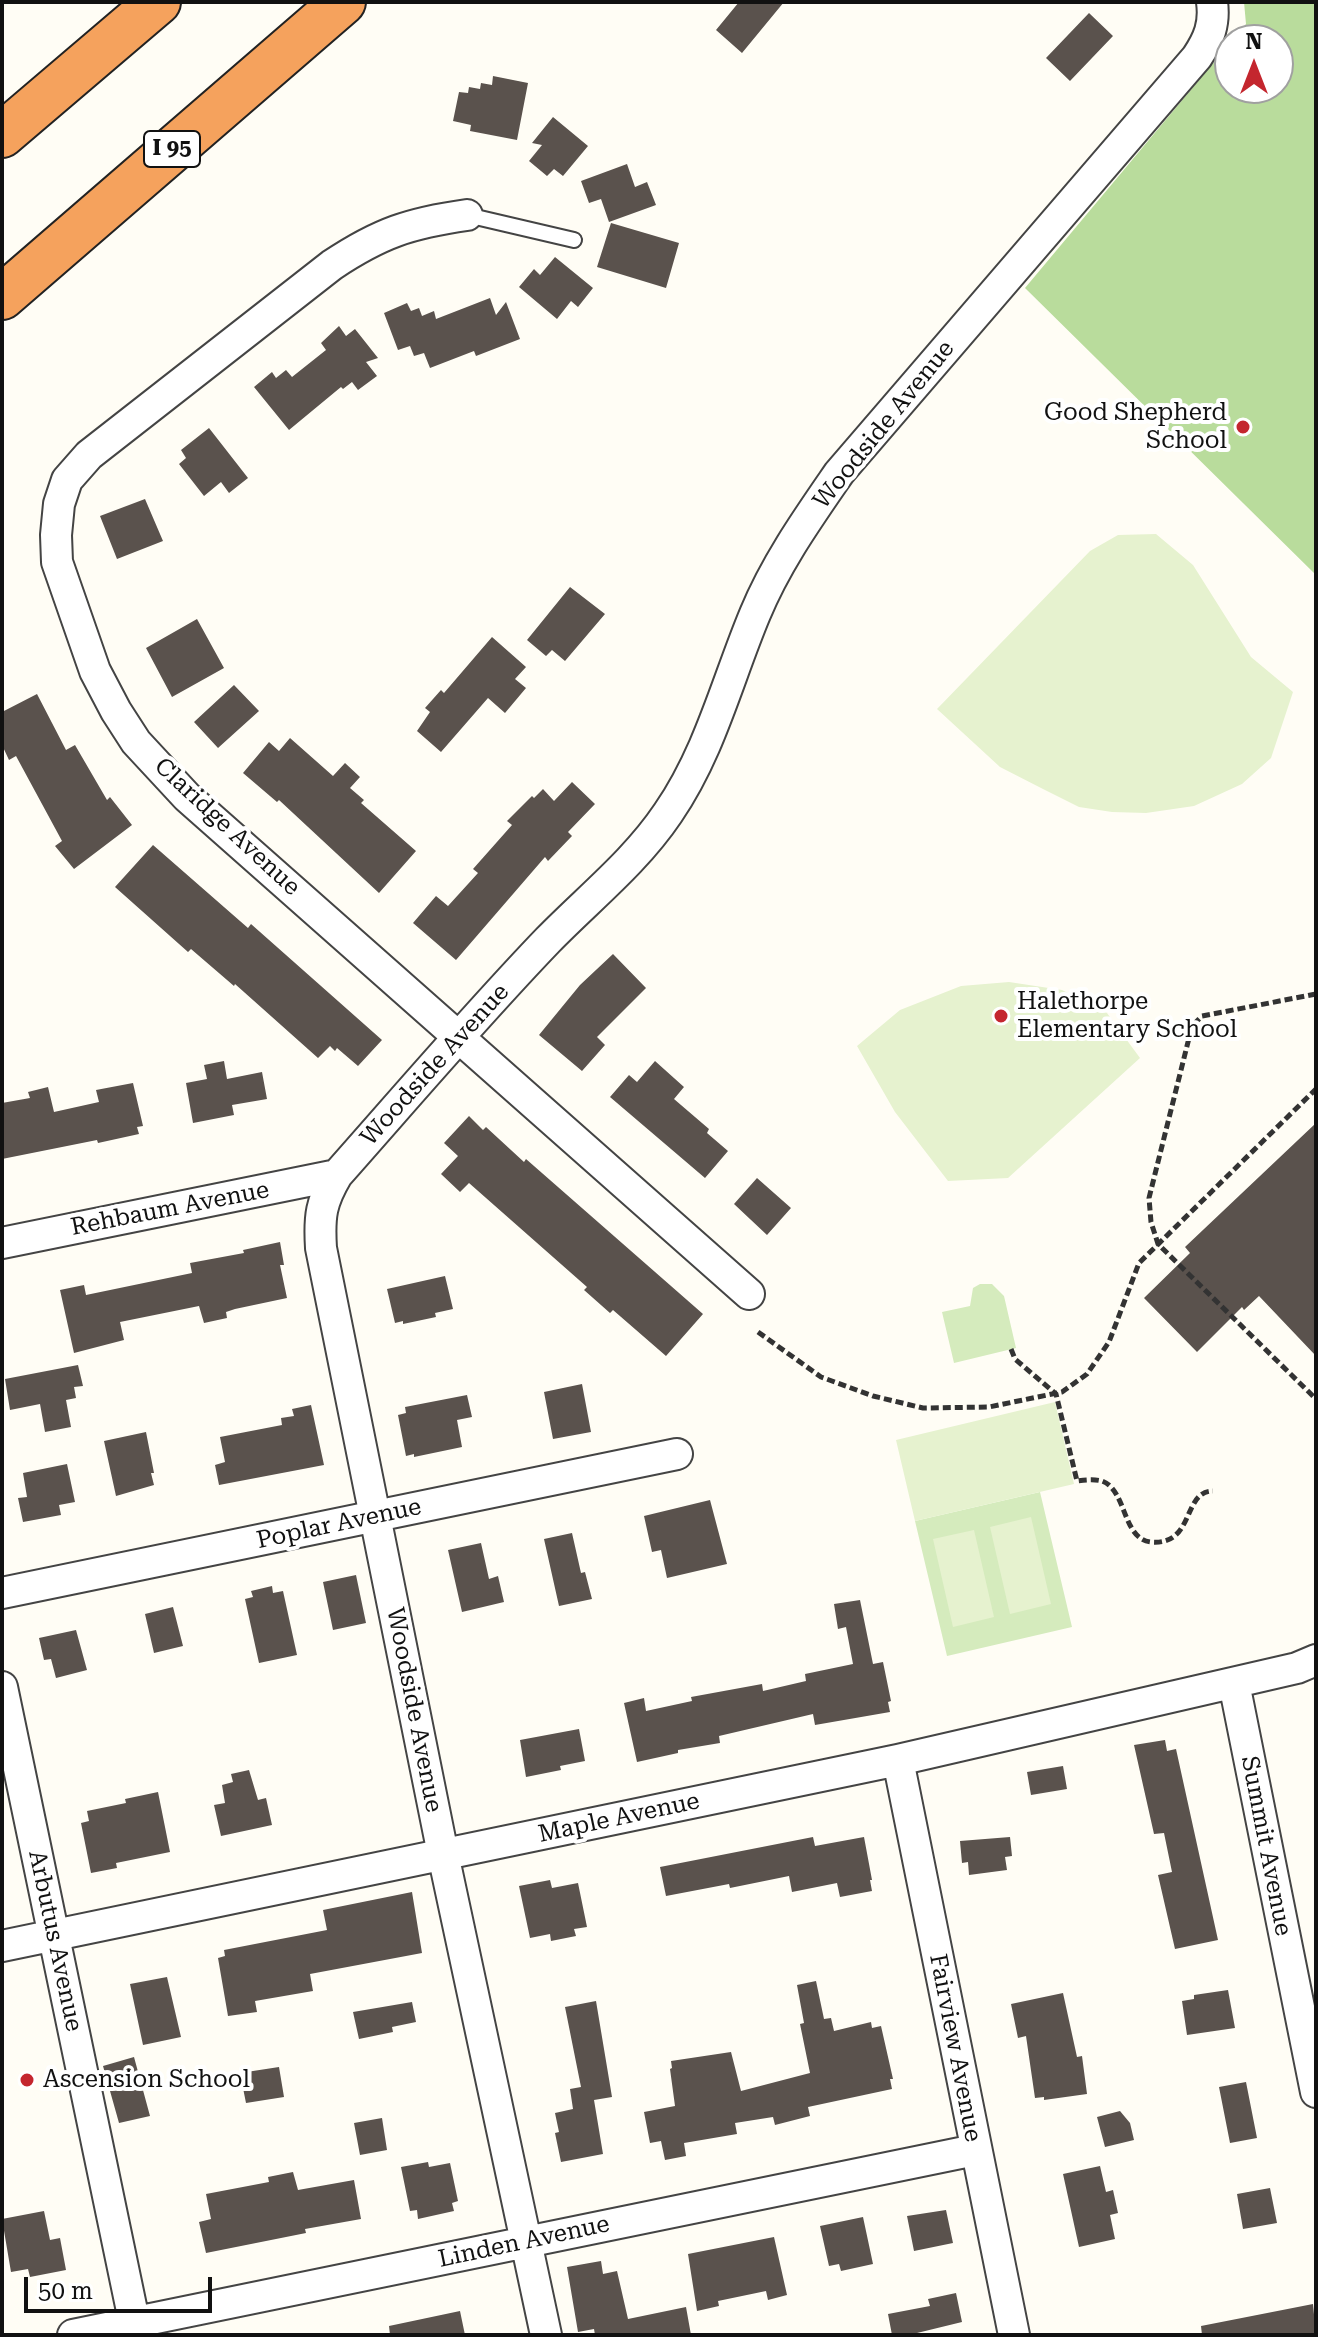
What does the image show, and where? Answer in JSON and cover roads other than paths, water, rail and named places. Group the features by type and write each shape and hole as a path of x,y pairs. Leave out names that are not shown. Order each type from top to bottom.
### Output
{"highway":[{"path":"2,135 158,2"},
{"name":"I 95","path":"2,297 343,2"}],"street":[{"name":"Woodside Avenue","path":"546,2335 443,1854 321,1248 320,1220 324,1197 337,1175 460,1036 549,939 634,857 667,815 694,772 756,612 805,523 839,473 1197,57 1209,38 1214,15 1212,2"},
{"name":"Claridge Avenue","path":"467,215 397,229 363,245 89,455 67,480 59,504 57,562 95,671 136,742 187,797 749,1294"},
{"name":"Rehbaum Avenue","path":"2,1243 337,1175"},
{"name":"Poplar Avenue","path":"2,1593 677,1454"},
{"path":"1234,1683 1297,1668 1316,1660"},
{"name":"Maple Avenue","path":"2,1946 898,1760 1234,1683"},
{"name":"Summit Avenue","path":"1234,1683 1316,2092"},
{"name":"Arbutus Avenue","path":"2,1687 136,2329"},
{"name":"Fairview Avenue","path":"898,1760 1014,2335"},
{"name":"Linden Avenue","path":"73,2335 136,2329 526,2241 975,2150"}],"lane":[{"path":"467,215 574,240"}],"place":[{"name":"Good Shepherd School","path":"1243,427"},
{"name":"Halethorpe Elementary School","path":"1001,1016"},
{"name":"Ascension School","path":"27,2080"}]}
